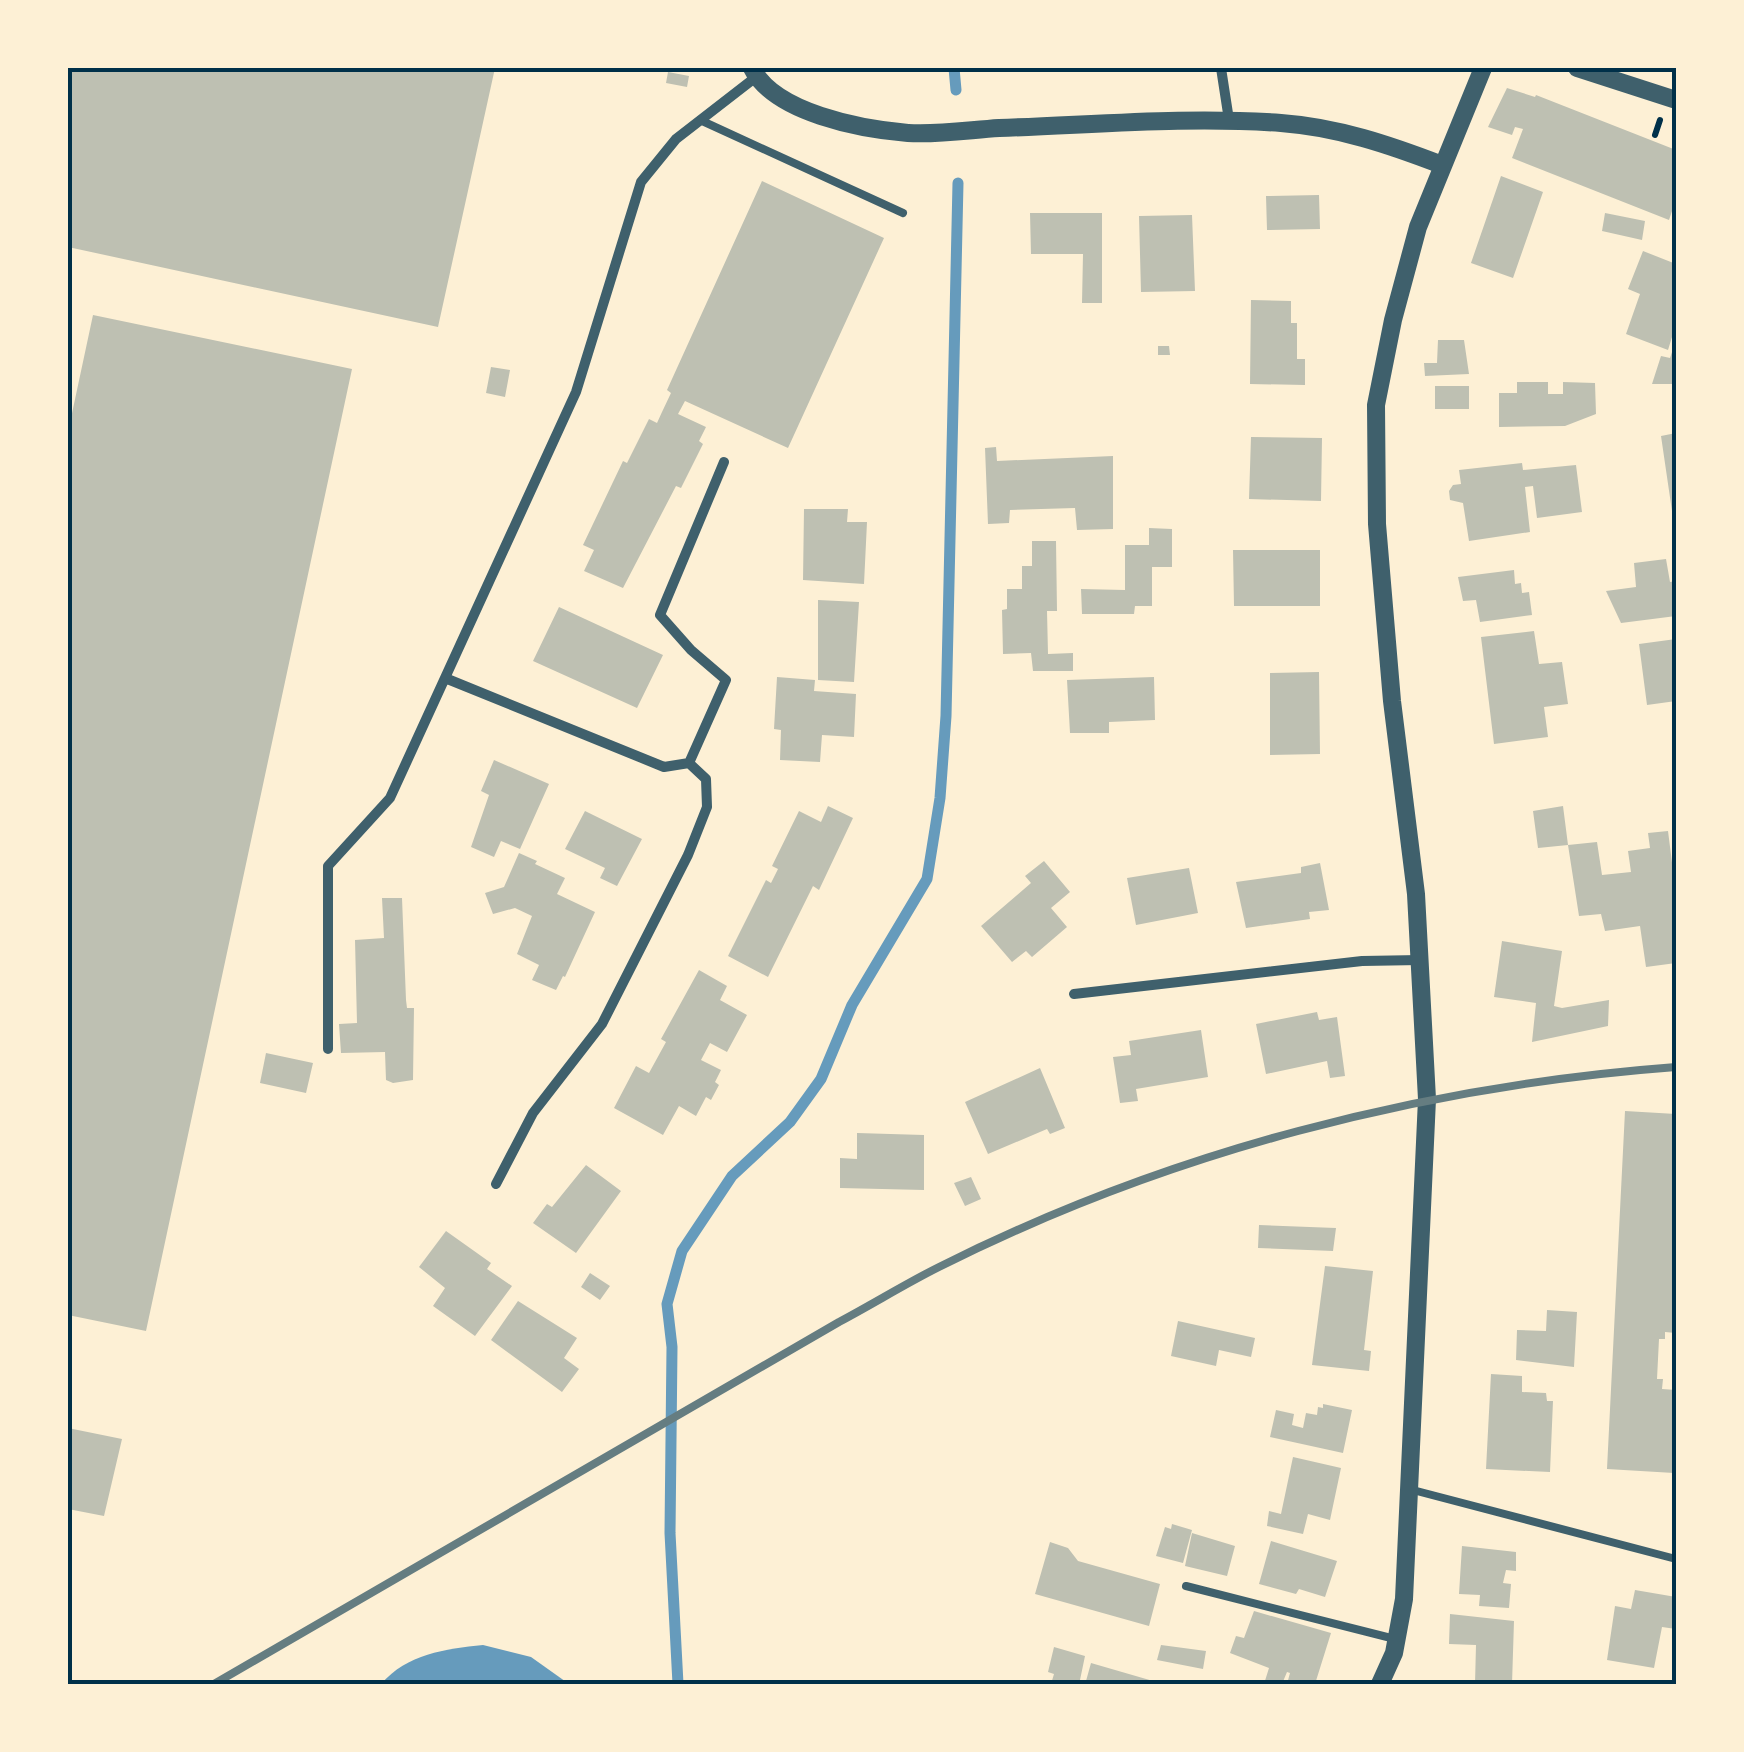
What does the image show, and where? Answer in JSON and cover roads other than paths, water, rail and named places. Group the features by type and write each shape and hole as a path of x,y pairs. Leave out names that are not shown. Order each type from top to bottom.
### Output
{"street":[{"path":"1221,68 1230,120"},
{"path":"1380,1684 1394,1653 1404,1599 1426,1138 1420,960 1377,524 1376,405 1418,227 1483,68"},
{"path":"1577,68 1676,100"},
{"path":"328,1050 328,866 390,798 576,392 641,182 676,139 754,72 780,98 815,114 857,126 911,134 1230,120 1286,123 1350,133 1442,165"},
{"path":"690,763 726,680 691,650 660,615 724,462"},
{"path":"445,678 664,768 690,763"},
{"path":"496,1184 533,1113 602,1024 688,855 707,807 706,778 690,763"},
{"path":"1074,994 1362,960 1420,960"}],"lane":[{"path":"700,120 903,213"},
{"path":"1409,1489 1676,1558"},
{"path":"1186,1586 1396,1640"}],"water":[{"path":"483,1645 531,1657 569,1684 381,1684 415,1660 441,1651"}],"waterway":[{"path":"954,68 956,90"},
{"path":"678,1684 670,1533 672,1347 667,1304 682,1251 732,1176 790,1122 821,1079 852,1005 927,879 940,798 946,716 958,183"}],"railway":[{"path":"214,1684 839,1322 939,1267 1026,1226 1206,1158 1392,1108 1581,1076 1676,1067"}]}
